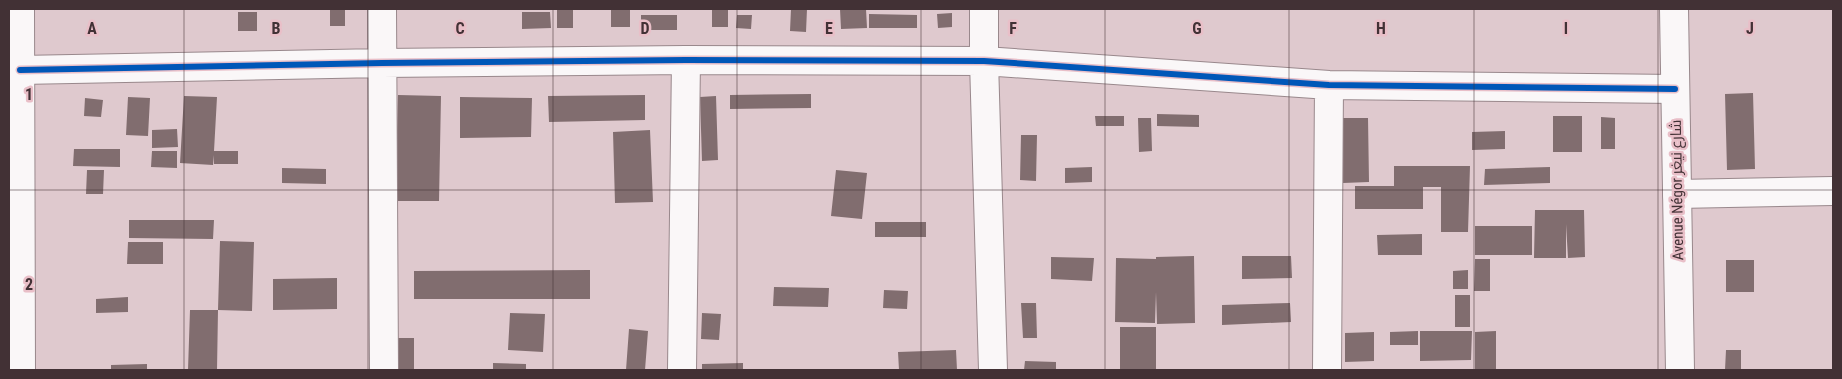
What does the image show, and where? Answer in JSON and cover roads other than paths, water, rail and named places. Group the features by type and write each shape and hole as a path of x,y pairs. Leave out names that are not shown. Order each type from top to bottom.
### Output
{"street":[{"path":"20,9 21,370"},
{"path":"382,9 384,370"},
{"path":"984,9 993,370"},
{"name":"Avenue Négor شارع نيغر","path":"1674,9 1680,370"},
{"path":"20,70 382,63 686,60 984,61 1329,85 1675,89"},
{"path":"682,370 686,60"},
{"path":"1327,370 1329,85"},
{"path":"1677,194 1833,191"}]}
